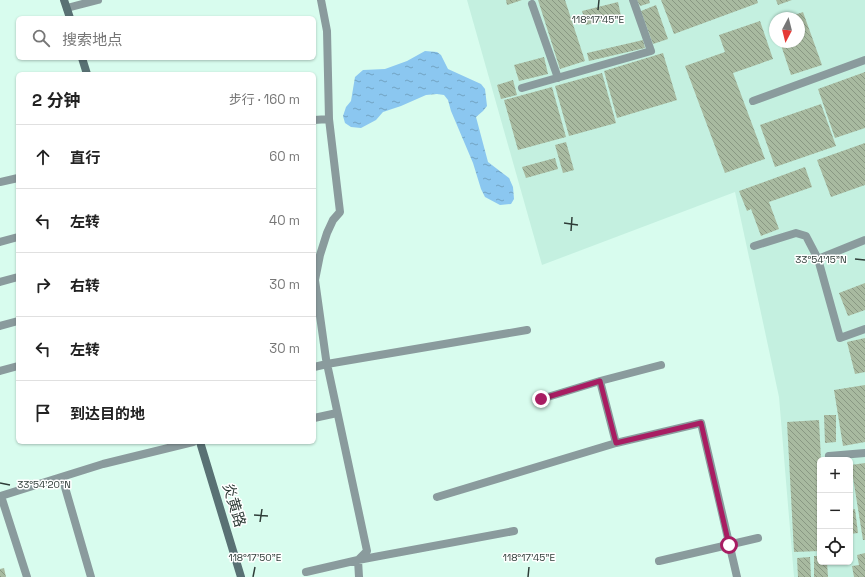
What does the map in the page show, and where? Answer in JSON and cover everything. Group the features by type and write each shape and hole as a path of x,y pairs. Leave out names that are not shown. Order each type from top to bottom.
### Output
{"street":[{"path":"64,0 69,16"},
{"path":"83,60 86,72"},
{"name":"炎黄路","path":"201,444 241,577"}],"lane":[{"path":"67,8 98,0"},
{"path":"316,275 327,233 333,220 340,212 329,119 327,32 321,0"},
{"path":"522,88 651,51 633,0"},
{"path":"532,4 558,78"},
{"path":"753,101 865,60"},
{"path":"316,120 329,119"},
{"path":"0,182 16,178"},
{"path":"754,246 796,233 806,236 818,259 840,338 865,329"},
{"path":"0,242 16,238"},
{"path":"818,259 865,240"},
{"path":"0,282 16,278"},
{"path":"316,298 317,317 367,551 358,560 359,577"},
{"path":"0,326 16,322"},
{"path":"316,367 527,330"},
{"path":"541,399 600,381 661,365"},
{"path":"0,371 16,367"},
{"path":"600,381 616,443"},
{"path":"316,418 338,413"},
{"path":"437,497 616,443 701,423 737,577"},
{"path":"27,577 1,496 103,464 185,444"},
{"path":"829,457 865,453"},
{"path":"62,477 91,577"},
{"path":"306,572 358,560 514,531"},
{"path":"659,561 758,538"}],"shaded area":[{"path":"467,0 865,0 865,577 794,577 779,397 735,192 542,265"}],"water":[{"path":"425,51 437,52 441,55 448,69 481,84 485,89 487,106 476,117 488,162 509,178 513,187 514,199 511,204 500,205 485,197 448,100 444,95 426,95 383,112 376,120 361,128 351,127 345,123 343,116 346,107 351,101 355,77 363,70 385,69 407,61"}],"building":[{"path":"506,0 522,0 507,5"},
{"path":"538,0 565,0 585,61 560,69"},
{"path":"637,0 649,0 650,3 640,6"},
{"path":"661,0 757,0 758,3 674,34"},
{"path":"776,0 792,0 778,5"},
{"path":"618,2 621,16 586,25 582,11"},
{"path":"656,5 668,39 653,44 641,11"},
{"path":"805,18 822,65 791,75 782,48 805,48"},
{"path":"760,21 773,59 733,73 765,159 725,173 685,66 725,52 719,35"},
{"path":"643,40 645,48 589,61 587,53"},
{"path":"663,53 677,100 617,118 604,71"},
{"path":"544,57 548,74 519,81 514,65"},
{"path":"865,72 865,128 835,138 818,89"},
{"path":"602,73 616,123 569,136 555,86"},
{"path":"513,80 517,95 501,99 497,85"},
{"path":"552,87 566,137 518,150 504,100"},
{"path":"821,104 836,146 775,167 760,125"},
{"path":"566,142 574,170 563,173 555,145"},
{"path":"865,143 865,185 831,197 817,160"},
{"path":"555,158 558,169 526,178 522,167"},
{"path":"805,167 812,187 769,202 779,229 761,236 751,209 747,211 739,191"},
{"path":"865,283 865,310 848,316 839,293"},
{"path":"865,338 865,372 855,374 847,342"},
{"path":"865,385 865,442 843,446 834,390"},
{"path":"824,415 836,415 836,442 825,443"},
{"path":"819,420 821,457 817,457 817,551 794,552 787,422"},
{"path":"865,463 865,540 863,540 853,478 853,465"},
{"path":"853,509 855,509 858,533 853,534 853,529"},
{"path":"865,553 865,577 854,577 852,566 859,565 857,555"},
{"path":"814,556 817,556 817,565 827,565 828,577 814,577"},
{"path":"810,557 811,577 798,577 797,558"},
{"path":"4,568 6,577 0,577 0,569"}],"route":[{"path":"541,399 600,381 616,443 701,423 729,545"}]}
